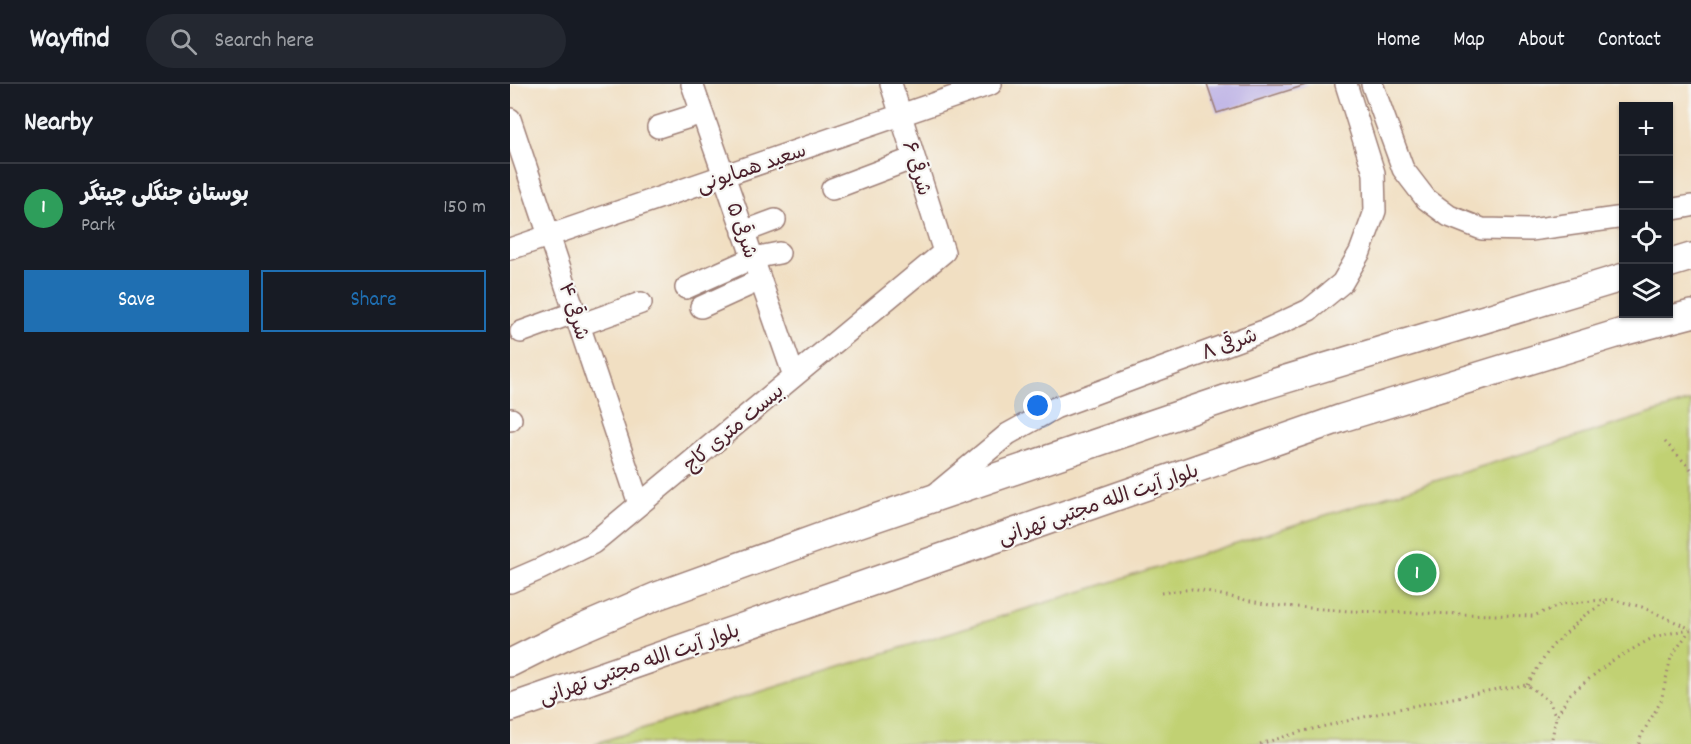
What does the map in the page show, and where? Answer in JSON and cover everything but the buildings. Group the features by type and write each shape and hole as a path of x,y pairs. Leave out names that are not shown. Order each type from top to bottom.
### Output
{"main road":[{"path":"1673,262 1691,257"},
{"path":"510,663 566,635 657,596 930,499 1263,386 1619,278"},
{"name":"بلوار آیت الله مجتبی تهرانی","path":"510,708 1342,418 1626,331 1691,314"}],"street":[{"name":"۵ شرقی","path":"692,84 794,376"},
{"name":"۶ شرقی","path":"891,84 944,252"},
{"name":"سعید همایونی","path":"510,249 991,84"},
{"name":"۸ شرقی","path":"930,499 1008,434 1055,408 1266,330 1309,310 1342,283 1360,252 1375,211 1374,173 1346,84"},
{"path":"1372,84 1402,169 1426,199 1449,216 1482,229 1530,230 1619,218"},
{"path":"658,127 702,113"},
{"name":"۴ شرقی","path":"510,119 639,504"},
{"path":"832,189 914,158"},
{"path":"1673,209 1691,206"},
{"path":"743,232 775,220"},
{"name":"بیست متری کاج","path":"510,582 593,543 944,252"},
{"path":"686,288 753,258 778,253"},
{"path":"701,307 760,280"},
{"path":"521,332 640,303"}],"path":[{"path":"1665,442 1691,469"},
{"path":"1161,593 1192,589 1270,605 1348,611 1533,616 1564,604 1611,599 1642,607 1691,628"},
{"path":"1527,686 1551,647 1586,615 1611,599"},
{"path":"1551,744 1556,717 1569,695 1610,662 1654,637 1691,628"},
{"path":"1639,744 1641,736 1661,701 1671,657 1691,628"},
{"path":"1260,744 1398,709 1497,689 1527,686 1550,700 1556,717"}],"green space":[{"path":"1691,401 1691,744 593,744"}],"place":[{"name":"بوستان جنگلی چیتگر","path":"1417,573"}]}
